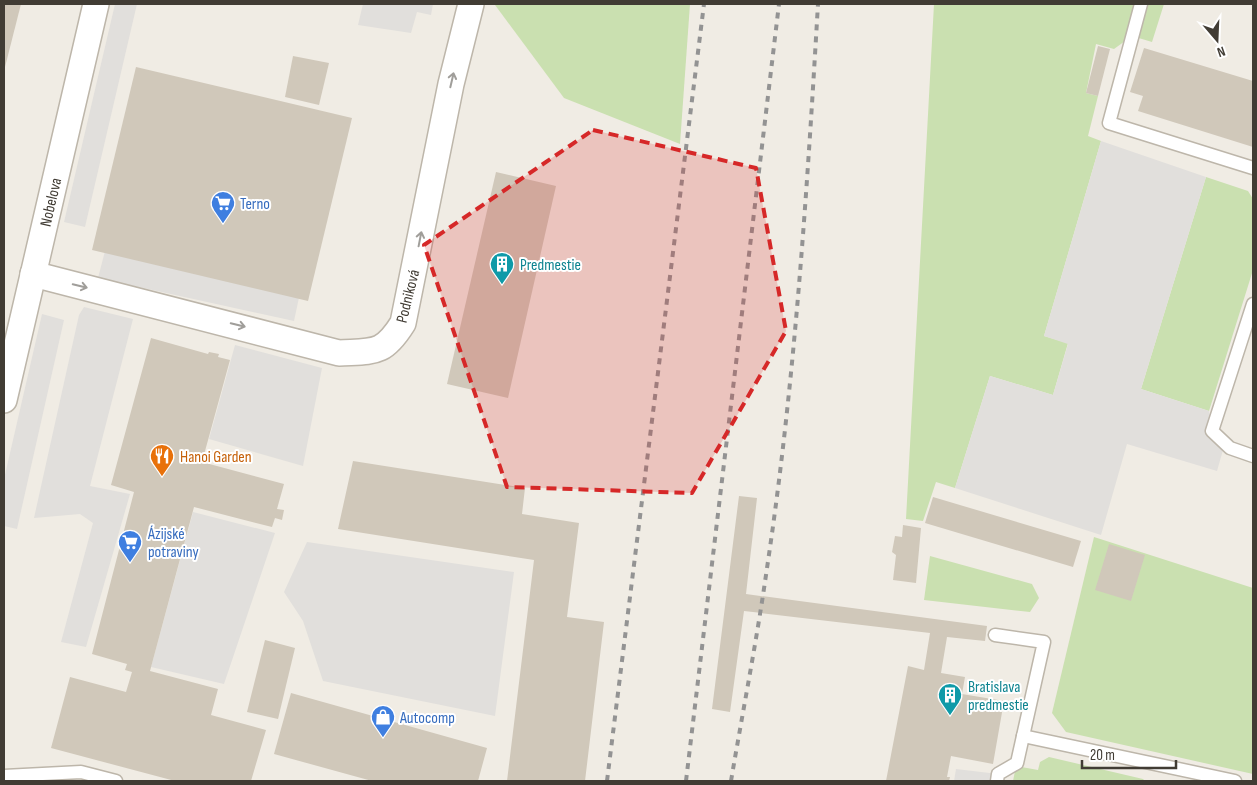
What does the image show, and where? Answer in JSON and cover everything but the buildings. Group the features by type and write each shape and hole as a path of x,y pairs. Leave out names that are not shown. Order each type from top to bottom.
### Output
{"street":[{"name":"Nobelova","path":"4,400 96,4"},
{"name":"Podniková","path":"33,274 339,353 375,351 392,341 403,323 451,84 471,4"}],"lane":[{"path":"1141,4 1108,123 1253,168"},
{"path":"1253,304 1212,431 1230,448 1253,456"},
{"path":"995,635 1044,642 1017,763 998,774 997,781"},
{"path":"1023,736 1177,776 1235,781"},
{"path":"4,776 81,772 116,781"}],"highlighted area":[{"path":"593,130 756,168 786,331 692,493 507,487 424,245"}],"green space":[{"path":"690,4 680,144 564,98 495,5"},
{"path":"934,4 1164,4 1152,42 1132,36 1114,49 1096,44 1086,93 1098,96 1088,136 1101,141 1044,336 1068,343 1053,395 990,376 955,488 936,482 923,521 906,519"},
{"path":"1206,177 1248,191 1253,199 1253,270 1209,411 1141,389"},
{"path":"1094,537 1253,588 1253,774 1066,732 1052,713"},
{"path":"930,556 1032,584 1039,598 1030,612 924,600"},
{"path":"1049,757 1145,781 1013,781 1016,766 1038,770 1040,762"}],"shaded area":[{"path":"115,4 137,4 85,227 64,222"},
{"path":"363,4 433,4 431,15 417,12 411,33 358,25"},
{"path":"1101,141 1206,177 1141,389 1209,411 1212,431 1223,450 1217,471 1127,444 1101,535 955,488 990,376 1053,395 1068,344 1044,336"},
{"path":"106,247 300,293 294,321 98,278"},
{"path":"84,307 133,319 90,486 130,494 86,647 61,642 93,523 80,514 34,518 79,315"},
{"path":"42,314 64,320 17,529 4,526 4,479"},
{"path":"235,345 322,368 303,466 209,439"},
{"path":"193,512 275,533 224,684 151,667"},
{"path":"307,542 514,572 495,716 323,681 303,621 284,592"},
{"path":"956,769 998,774 997,781 954,781"}],"railway":[{"path":"607,781 704,4"},
{"path":"686,781 779,4"},
{"path":"731,781 763,595 777,498 793,357 818,4"}],"place":[{"name":"Terno","path":"223,224"},
{"name":"Predmestie","path":"502,285"},
{"name":"Hanoi Garden","path":"162,477"},
{"name":"Ázijské potraviny","path":"130,563"},
{"name":"Bratislava predmestie","path":"950,716"},
{"name":"Autocomp","path":"383,738"}]}
